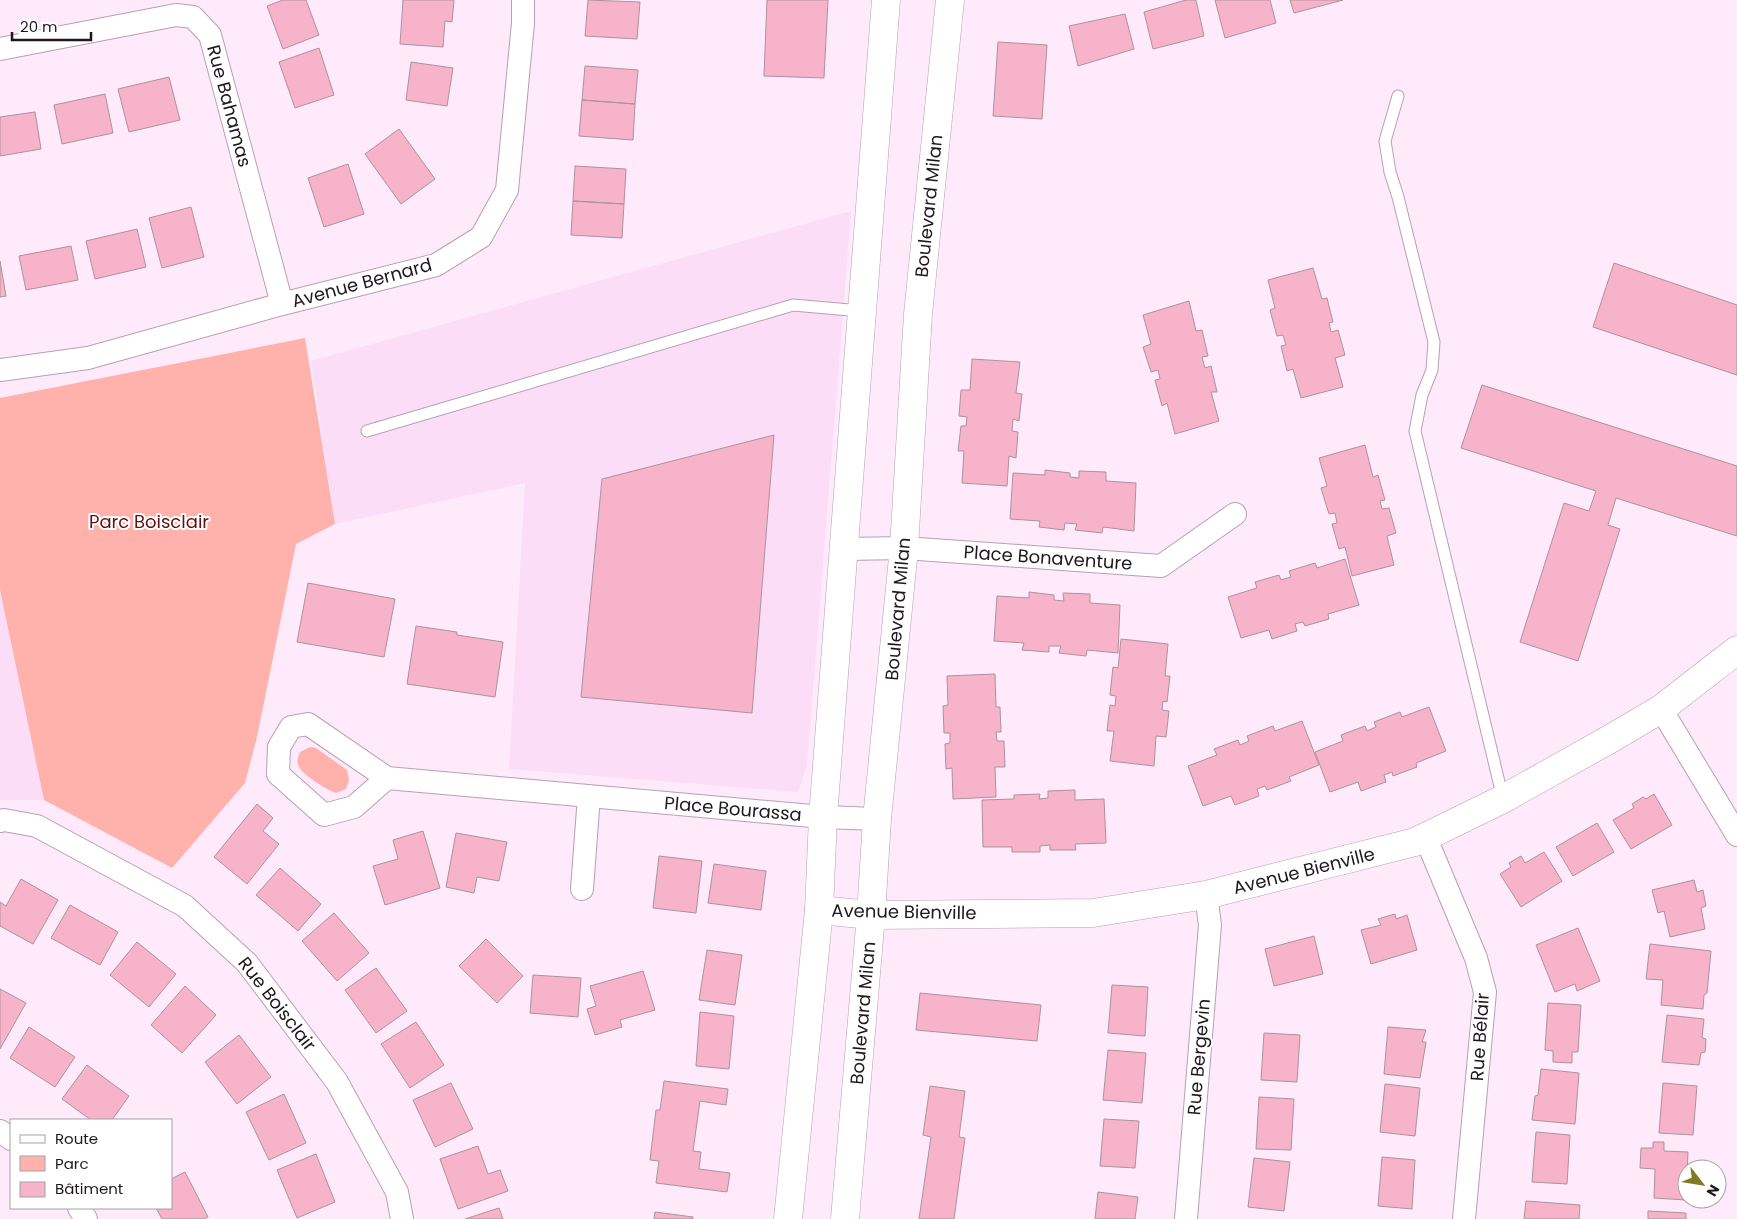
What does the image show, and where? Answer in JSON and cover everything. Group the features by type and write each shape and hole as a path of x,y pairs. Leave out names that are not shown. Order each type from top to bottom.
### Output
{"main road":[{"path":"788,1219 819,910 822,817 845,549 861,311 886,0"},
{"name":"Boulevard Milan","path":"845,1219 872,914 877,819 904,548 918,314 950,0"},
{"name":"Avenue Bienville","path":"819,910 872,914 1093,914 1206,895 1415,842 1504,799 1661,709 1737,650"}],"street":[{"name":"Avenue Bernard","path":"0,370 88,358 282,304 436,265 481,238 507,190 523,22 522,0"},
{"name":"Rue Bahamas","path":"0,49 176,15 193,18 210,35 282,304"},
{"name":"Place Bonaventure","path":"845,549 904,548 1161,566 1235,514"},
{"path":"1661,709 1737,835"},
{"name":"Place Bourassa","path":"387,778 354,807 324,814 278,774 279,747 291,726 308,724 387,778 822,817 877,819"},
{"path":"582,889 589,796"},
{"name":"Rue Boisclair","path":"0,821 4,820 37,826 185,906 247,963 337,1082 396,1192 402,1219"},
{"name":"Rue Bélair","path":"1425,836 1476,958 1484,992 1464,1219"},
{"name":"Rue Bergevin","path":"1186,1219 1210,925 1206,895"}],"lane":[{"path":"1398,96 1385,141 1390,172 1434,342 1432,370 1422,395 1415,431 1462,622 1481,715 1504,799"},
{"path":"367,431 793,305 861,311"}],"shaded area":[{"path":"851,211 807,765 798,792 509,769 525,483 335,524 311,361"},
{"path":"0,590 44,800 0,800"}],"green space":[{"name":"Parc Boisclair","path":"305,338 335,524 296,544 257,737 245,783 172,868 44,800 0,590 0,398"},
{"path":"310,747 316,748 347,770 349,780 346,789 336,793 316,782 301,770 298,763 299,754"}],"building":[{"path":"283,0 306,0 319,35 283,49 267,6"},
{"path":"403,0 454,0 452,22 445,21 443,47 400,44"},
{"path":"588,0 640,2 637,39 585,36"},
{"path":"767,0 828,0 824,78 764,76"},
{"path":"1186,0 1196,0 1204,36 1153,49 1144,12"},
{"path":"1215,0 1270,0 1276,23 1225,38"},
{"path":"1290,0 1343,0 1294,13"},
{"path":"1125,14 1134,49 1078,66 1069,26"},
{"path":"998,42 1047,45 1042,119 993,116"},
{"path":"319,48 334,95 295,108 279,62"},
{"path":"411,62 453,68 447,106 406,100"},
{"path":"585,66 638,70 635,104 582,100"},
{"path":"169,77 180,120 129,132 118,89"},
{"path":"105,94 113,133 62,144 54,105"},
{"path":"582,100 635,104 633,140 579,136"},
{"path":"35,112 41,149 0,156 0,117"},
{"path":"399,129 435,179 401,204 365,154"},
{"path":"348,164 364,214 324,227 308,178"},
{"path":"575,166 626,169 624,204 573,201"},
{"path":"573,201 624,204 622,238 571,235"},
{"path":"191,207 204,257 162,268 149,218"},
{"path":"137,229 146,267 95,279 86,241"},
{"path":"71,246 78,280 26,290 19,256"},
{"path":"0,261 6,296 0,297"},
{"path":"1614,263 1737,305 1737,375 1593,327"},
{"path":"1313,268 1322,299 1327,298 1333,322 1329,323 1331,332 1338,330 1345,355 1335,358 1343,387 1301,398 1293,369 1287,371 1281,346 1286,345 1283,335 1277,336 1270,310 1275,308 1268,280"},
{"path":"1189,301 1196,331 1202,330 1208,356 1202,357 1205,368 1211,366 1217,392 1211,392 1219,421 1175,434 1167,403 1162,406 1155,380 1160,379 1158,370 1151,372 1143,347 1151,344 1143,315"},
{"path":"972,359 1020,362 1016,393 1022,394 1019,421 1013,419 1012,431 1018,432 1016,458 1009,456 1007,486 962,483 964,451 958,451 961,426 966,426 967,417 959,416 961,390 970,390"},
{"path":"1482,385 1737,466 1737,536 1616,498 1608,525 1620,529 1578,661 1520,642 1564,503 1589,511 1596,491 1461,448"},
{"path":"774,435 752,713 581,697 602,479"},
{"path":"1365,445 1373,477 1378,475 1385,500 1380,501 1382,509 1389,508 1396,533 1387,536 1394,565 1352,576 1345,547 1339,549 1332,524 1337,523 1335,513 1329,514 1321,488 1327,486 1319,458"},
{"path":"1045,470 1070,473 1070,477 1079,478 1079,471 1106,472 1106,481 1136,483 1134,531 1103,527 1102,533 1075,530 1077,524 1065,523 1064,530 1039,527 1040,521 1010,519 1013,473 1045,475"},
{"path":"1345,559 1359,605 1328,614 1329,619 1305,626 1303,622 1295,624 1297,631 1272,639 1269,630 1241,638 1228,597 1257,588 1255,582 1279,575 1281,580 1291,577 1289,571 1315,563 1317,568"},
{"path":"308,583 395,599 384,657 297,642"},
{"path":"1029,592 1054,595 1054,600 1064,601 1063,593 1090,594 1090,603 1120,605 1118,653 1087,650 1086,656 1059,653 1061,646 1049,646 1049,652 1022,650 1024,643 994,641 997,596 1029,598"},
{"path":"416,626 457,632 457,635 503,642 495,697 407,684"},
{"path":"1121,639 1168,644 1165,676 1170,676 1167,702 1163,701 1162,710 1169,711 1166,737 1156,736 1154,766 1110,761 1114,731 1107,731 1110,705 1115,706 1116,696 1110,695 1113,667 1118,668"},
{"path":"995,674 996,707 1000,707 1001,732 996,732 997,741 1004,741 1005,767 995,767 996,797 953,799 952,768 946,769 945,744 950,743 950,733 944,733 943,706 948,705 947,676"},
{"path":"1429,707 1446,751 1416,763 1417,767 1393,776 1392,772 1384,775 1386,782 1361,791 1358,782 1330,792 1315,752 1343,741 1341,735 1365,726 1367,731 1376,727 1374,722 1400,712 1402,717"},
{"path":"1302,721 1319,765 1289,777 1291,781 1267,790 1265,786 1257,789 1259,796 1235,805 1231,796 1203,806 1188,766 1217,755 1214,749 1238,740 1240,745 1249,741 1247,736 1273,726 1275,731"},
{"path":"1075,790 1075,800 1104,799 1106,843 1075,844 1076,850 1050,850 1050,845 1040,846 1040,852 1012,852 1012,847 983,847 982,800 1014,799 1014,795 1040,794 1039,799 1048,798 1048,791"},
{"path":"1654,794 1672,825 1631,849 1613,820 1634,808 1632,804 1643,797 1646,799"},
{"path":"257,804 273,818 263,831 279,844 247,884 214,857"},
{"path":"1597,823 1614,852 1573,876 1556,847"},
{"path":"423,831 440,888 385,905 373,866 398,859 393,840"},
{"path":"456,833 507,842 499,881 477,877 474,893 446,887"},
{"path":"1544,852 1562,881 1521,907 1500,874 1511,867 1509,863 1521,856 1525,863"},
{"path":"659,856 702,861 696,913 653,908"},
{"path":"714,864 766,871 761,910 708,903"},
{"path":"280,868 321,904 298,931 256,895"},
{"path":"21,879 58,900 33,944 0,926 0,902 6,906"},
{"path":"1694,880 1697,892 1703,890 1706,906 1701,908 1705,929 1670,937 1664,911 1658,913 1652,890"},
{"path":"70,905 118,932 100,965 51,938"},
{"path":"334,913 369,953 337,981 302,941"},
{"path":"1395,914 1396,919 1407,915 1417,950 1371,964 1361,930 1381,925 1378,919"},
{"path":"1578,928 1600,981 1577,991 1575,984 1555,992 1536,945"},
{"path":"1314,936 1323,974 1274,986 1265,949"},
{"path":"486,939 523,976 497,1003 459,966"},
{"path":"137,942 176,974 149,1007 110,975"},
{"path":"1650,944 1711,951 1707,993 1704,995 1703,1009 1661,1005 1663,980 1646,979"},
{"path":"707,950 742,955 735,1005 699,1000"},
{"path":"376,968 407,1011 376,1033 345,990"},
{"path":"643,971 655,1010 620,1020 622,1027 595,1035 587,1009 596,1006 590,986"},
{"path":"533,975 581,978 578,1017 530,1013"},
{"path":"1112,985 1148,987 1145,1036 1108,1033"},
{"path":"185,986 216,1015 182,1053 151,1025"},
{"path":"0,989 26,1003 0,1049"},
{"path":"920,993 1041,1005 1037,1041 916,1030"},
{"path":"1548,1003 1581,1005 1578,1052 1572,1052 1572,1063 1553,1062 1553,1051 1545,1050"},
{"path":"700,1012 734,1016 729,1069 696,1066"},
{"path":"1667,1015 1704,1019 1702,1038 1706,1039 1705,1052 1701,1053 1699,1065 1662,1062"},
{"path":"416,1022 444,1065 410,1088 381,1044"},
{"path":"29,1027 75,1057 55,1087 10,1058"},
{"path":"1388,1027 1426,1030 1422,1042 1426,1042 1420,1078 1384,1074"},
{"path":"1264,1033 1300,1035 1297,1082 1261,1080"},
{"path":"239,1035 271,1077 237,1104 205,1062"},
{"path":"1108,1050 1146,1053 1142,1103 1103,1100"},
{"path":"87,1065 129,1096 113,1119 90,1119 62,1099"},
{"path":"1541,1069 1579,1073 1575,1124 1532,1120 1535,1096 1538,1095"},
{"path":"664,1081 728,1089 726,1105 700,1101 693,1151 701,1152 699,1169 730,1173 727,1192 656,1183 659,1161 650,1160 656,1110 660,1110"},
{"path":"451,1083 473,1129 435,1147 413,1100"},
{"path":"1663,1083 1697,1086 1693,1135 1659,1133"},
{"path":"1385,1084 1420,1088 1415,1136 1380,1132"},
{"path":"930,1086 965,1091 959,1137 965,1138 954,1219 919,1219 931,1137 923,1135"},
{"path":"284,1094 306,1143 269,1160 246,1112"},
{"path":"1259,1097 1294,1099 1291,1150 1256,1149"},
{"path":"1104,1119 1139,1121 1135,1168 1100,1166"},
{"path":"1536,1132 1570,1135 1567,1184 1532,1182"},
{"path":"1653,1142 1664,1142 1664,1151 1688,1152 1688,1159 1677,1159 1677,1199 1654,1198 1655,1169 1640,1168 1641,1148 1653,1148"},
{"path":"478,1146 488,1174 500,1170 508,1191 458,1209 440,1159"},
{"path":"316,1154 335,1202 297,1218 277,1170"},
{"path":"1382,1157 1415,1160 1412,1209 1378,1206"},
{"path":"1254,1158 1290,1162 1284,1211 1248,1207"},
{"path":"185,1172 208,1217 204,1219 162,1219 157,1209 172,1209 172,1178"},
{"path":"1098,1192 1138,1197 1135,1219 1095,1219"},
{"path":"1526,1201 1580,1205 1579,1219 1524,1219"},
{"path":"499,1208 503,1219 465,1219"},
{"path":"1648,1211 1686,1213 1686,1219 1648,1219"},
{"path":"655,1212 693,1217 693,1219 654,1219"}]}
